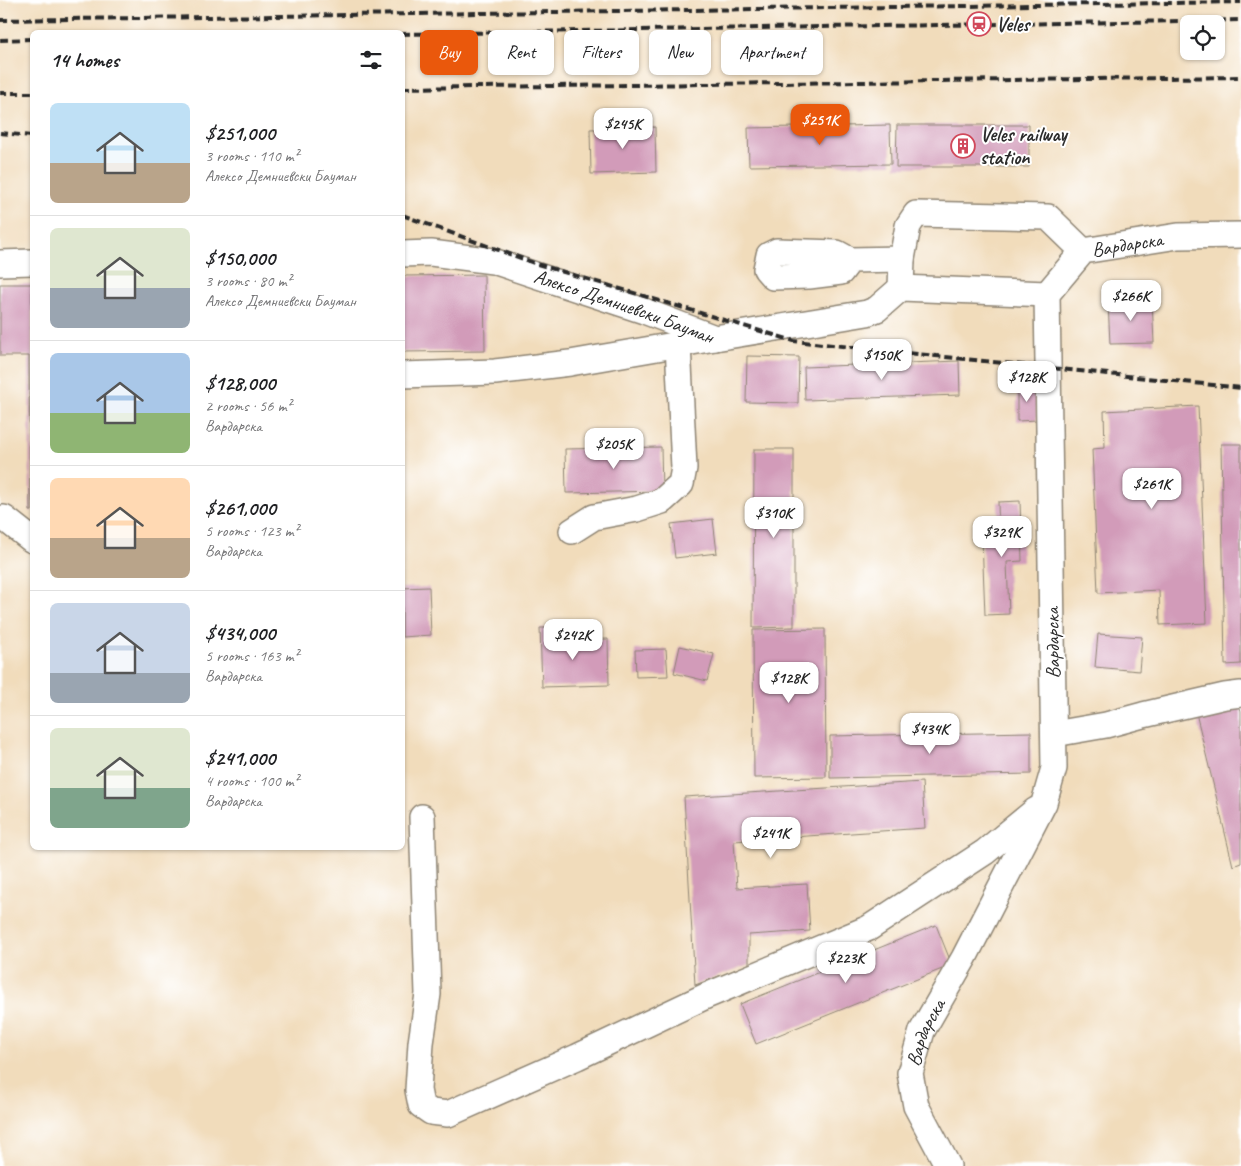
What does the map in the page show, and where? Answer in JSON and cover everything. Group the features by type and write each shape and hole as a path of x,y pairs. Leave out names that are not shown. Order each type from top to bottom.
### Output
{"street":[{"path":"1047,294 901,288 902,259 908,226 916,214 1048,217 1084,251"},
{"name":"Вардарска","path":"948,1166 916,1106 910,1073 922,1030 964,958 1044,803 1054,768 1047,294 1084,251 1178,236 1241,235"},
{"name":"Алексо Демниевски Бауман","path":"405,254 431,253 493,261 644,311 715,338 867,313 877,309 901,288"},
{"path":"850,260 902,259"},
{"path":"0,263 30,262"},
{"path":"405,375 495,372 570,362 715,338"},
{"path":"572,531 594,517 636,509 662,501 681,484 684,468 678,344"},
{"path":"4,518 30,538"},
{"path":"1054,734 1241,694"},
{"path":"422,817 428,994 421,1043 418,1090 421,1105 431,1112 448,1114 577,1057 706,996 869,928 985,852 1044,803"}],"building":[{"path":"890,125 891,164 749,166 748,128"},
{"name":"Veles railway station","path":"897,125 1029,125 1029,167 896,167"},
{"path":"655,127 656,172 591,174 590,129"},
{"path":"484,275 485,351 405,352 405,276"},
{"path":"0,284 30,284 30,511 29,356 0,356"},
{"path":"1152,300 1154,343 1110,344 1108,301"},
{"path":"747,356 799,357 798,403 746,402"},
{"path":"959,361 960,395 805,400 804,367"},
{"path":"1036,385 1037,420 1017,421 1017,386"},
{"path":"1198,406 1207,623 1160,625 1159,590 1098,593 1092,449 1105,448 1104,411"},
{"path":"1221,444 1241,444 1241,664 1225,665"},
{"path":"661,447 662,491 566,493 565,449"},
{"path":"754,449 794,449 794,627 753,628"},
{"path":"1020,501 1022,561 1007,562 1009,614 985,615 982,539 999,538 998,502"},
{"path":"713,519 717,553 675,558 671,524"},
{"path":"429,587 431,635 405,637 405,588"},
{"path":"540,628 556,628 556,640 608,639 609,685 542,687"},
{"path":"825,629 826,777 754,778 753,630"},
{"path":"1098,634 1142,637 1139,671 1095,667"},
{"path":"680,646 714,654 707,681 674,673"},
{"path":"666,649 668,676 636,677 635,650"},
{"path":"1238,700 1241,711 1241,863 1233,866 1196,713"},
{"path":"1031,732 1031,774 830,778 830,736"},
{"path":"922,782 925,828 734,841 737,888 807,884 810,931 749,935 749,965 695,985 684,797"},
{"path":"936,925 952,965 756,1044 740,1004"}],"railway":[{"path":"0,20 1241,2"},
{"path":"405,34 1241,20"},
{"path":"0,40 30,39"},
{"path":"405,88 1241,77"},
{"path":"0,93 30,93"},
{"path":"0,133 30,136"},
{"path":"405,216 537,264 794,341 1241,388"}],"place":[{"name":"Veles","path":"979,24"},
{"name":"Veles railway station","path":"963,146"}]}
